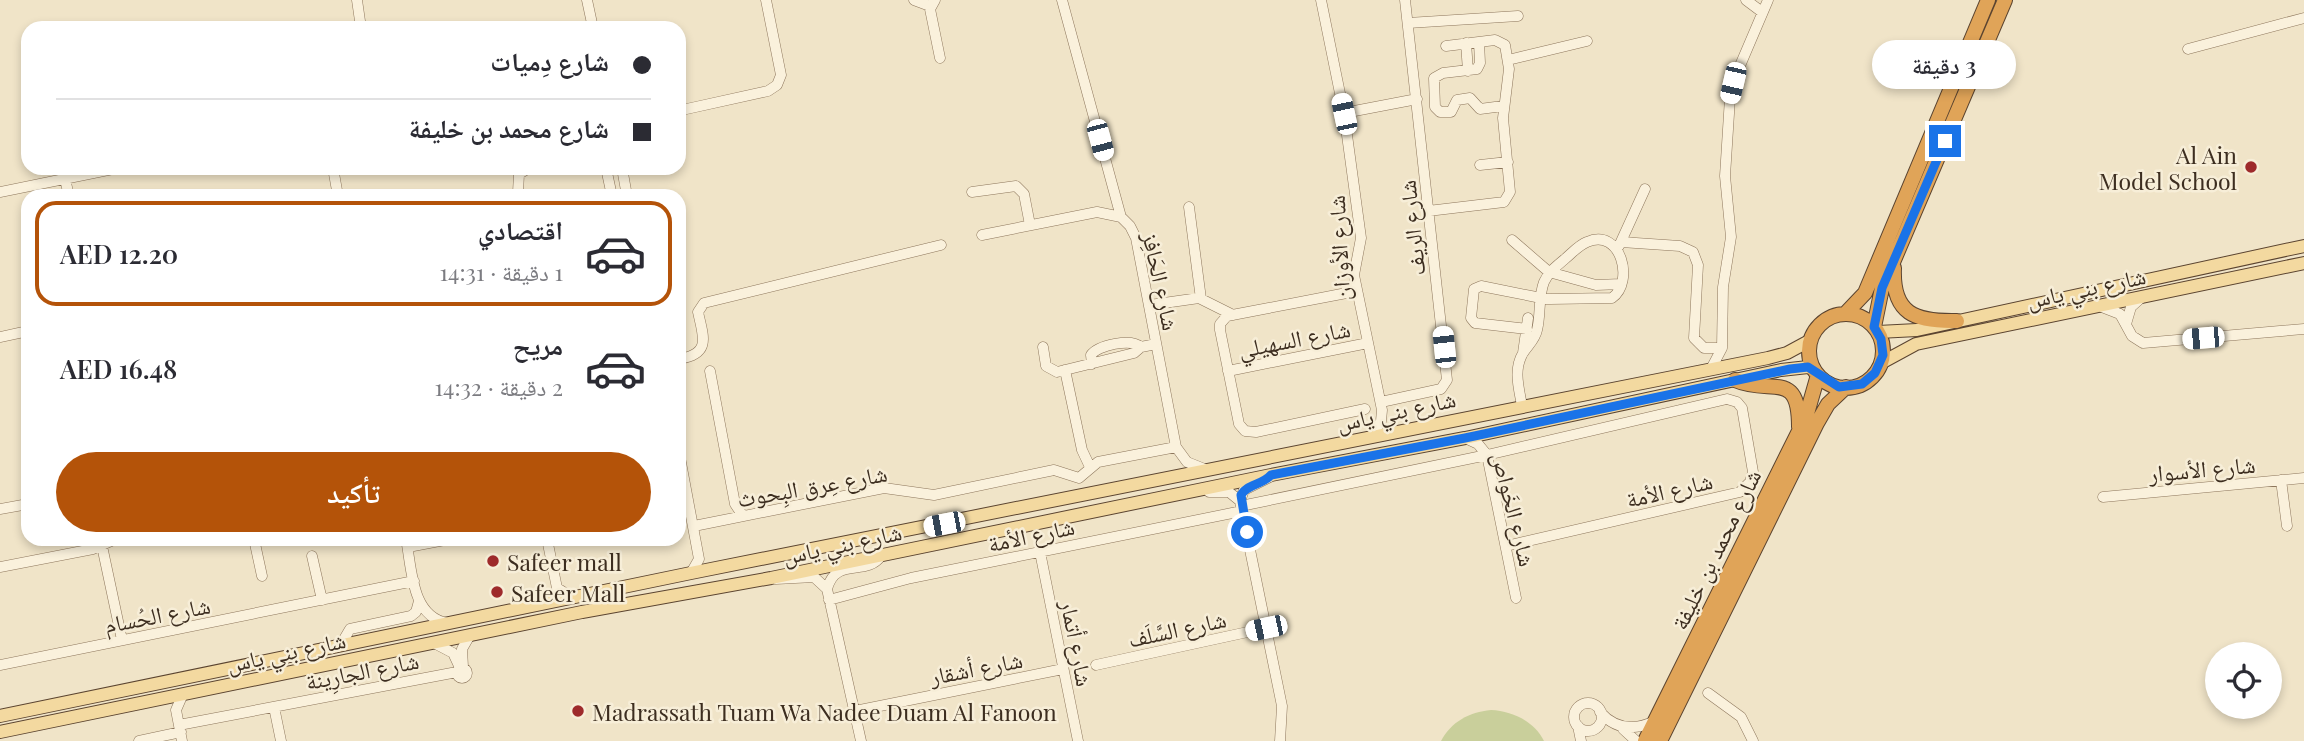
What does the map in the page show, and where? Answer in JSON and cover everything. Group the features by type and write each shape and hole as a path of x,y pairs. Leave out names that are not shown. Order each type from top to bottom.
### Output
{"highway":[{"path":"1988,0 1865,293 1845,314 1821,324 1811,340 1810,355 1817,372 1833,385 1846,387 1867,381 1881,363 1883,347 1876,329 1879,295 2005,0"},
{"path":"1895,259 1893,288 1901,306 1912,314 1957,321"},
{"path":"1845,314 1858,316 1876,329"},
{"name":"شارع محمد بن خليفة","path":"1645,741 1810,407 1817,372"},
{"path":"1735,380 1751,385 1777,385 1790,391 1799,407 1799,429"},
{"name":"شارع محمد بن خليفة","path":"1660,741 1817,423 1837,394 1846,387"}],"main road":[{"name":"شارع بني ياس","path":"1876,329 1917,330 2304,246"},
{"name":"شارع بني ياس","path":"1881,363 1916,344 2304,263"},
{"name":"شارع بني ياس","path":"0,716 691,573 1744,362 1787,353 1811,340"},
{"name":"شارع بني ياس","path":"0,732 433,642 771,578 1465,438 1799,367 1817,372"},
{"path":"743,583 754,562"},
{"path":"370,656 369,645 394,639 401,633"}],"street":[{"path":"357,0 360,21"},
{"path":"587,0 592,21"},
{"path":"686,112 768,91 777,85 780,75 766,0"},
{"path":"914,0 932,3 940,58"},
{"path":"1062,0 1121,217"},
{"name":"شارع الأوزان","path":"1321,0 1344,114 1361,239 1354,270 1357,291 1381,406"},
{"name":"شارع الريف","path":"1381,406 1441,389 1447,380 1405,0"},
{"path":"1746,0 1762,12"},
{"path":"1712,367 1723,348 1723,287 1731,237 1725,176 1730,98 1768,0"},
{"path":"1408,23 1518,16"},
{"path":"2188,48 2304,18"},
{"path":"1428,211 1504,202 1510,192 1503,106 1508,61 1501,41 1446,46"},
{"path":"1508,61 1587,41"},
{"path":"1479,42 1480,66 1468,71 1440,73 1434,78 1438,111 1451,112 1457,100 1469,98 1479,108 1503,106"},
{"path":"1466,44 1468,71"},
{"path":"1344,114 1417,99"},
{"path":"1480,164 1508,162"},
{"path":"0,192 84,175"},
{"path":"65,179 67,189"},
{"path":"972,192 1016,186 1024,194 1030,225"},
{"path":"1527,329 1475,323 1471,318 1473,291 1481,286 1541,298 1606,299 1617,294 1621,284 1623,260 1619,246 1645,189"},
{"path":"1189,207 1201,299"},
{"name":"شارع الحَافِز","path":"982,235 1097,212 1121,217 1130,226 1136,238 1150,305 1177,451"},
{"path":"1512,240 1549,272 1569,275 1596,285 1621,284"},
{"path":"1523,353 1536,335 1541,298 1549,272 1592,240 1619,246 1680,246 1693,252 1698,265 1694,338 1704,348 1723,348"},
{"path":"686,357 692,356 702,346 704,335 698,312 704,303 941,245"},
{"path":"1357,291 1233,314 1220,324 1239,424 1245,431 1256,432 1365,409"},
{"path":"2126,324 2131,307 2141,298"},
{"path":"1150,305 1201,299 1233,314"},
{"path":"2096,306 2115,311 2132,336 2143,342 2304,329"},
{"path":"1522,406 1517,370 1523,353 1528,318"},
{"path":"0,337 21,332"},
{"path":"1043,346 1049,369 1065,370 1092,364 1091,355 1095,350 1131,342 1141,346 1156,344"},
{"name":"شارع السهيلي","path":"1228,371 1368,344"},
{"path":"1723,348 1729,356 1744,362"},
{"path":"1065,370 1084,457 1090,467"},
{"path":"710,372 735,504 743,516"},
{"name":"شارع الأمة","path":"828,594 1040,552 1241,506 1487,455 1723,400 1737,402 1744,411 1753,472 1750,482 1740,492 1506,546"},
{"path":"1381,406 1391,424 1401,430"},
{"path":"1371,437 1381,422 1381,406"},
{"name":"شارع الخَواص","path":"1465,438 1478,444 1487,455 1516,598"},
{"path":"1167,478 1177,451 1191,465 1207,470"},
{"name":"شارع عِرق البِحوث","path":"694,526 884,488 934,495 1054,470 1079,478 1098,462 1177,451"},
{"path":"1271,475 1261,483 1244,489 1241,506 1282,706 1280,741"},
{"name":"شارع الأسوار","path":"2103,497 2304,478"},
{"path":"2281,480 2287,526"},
{"path":"686,487 699,559 691,573"},
{"path":"1197,490 1229,492 1241,506"},
{"path":"726,520 727,510 735,504"},
{"path":"0,509 21,505"},
{"path":"0,566 102,546 122,640"},
{"path":"256,546 262,576"},
{"path":"408,546 419,600 434,618 451,623"},
{"path":"548,546 557,587 575,599"},
{"name":"شارع أتمار","path":"1040,552 1078,741"},
{"path":"312,555 322,600"},
{"path":"828,594 836,572 872,565 881,555"},
{"path":"699,559 716,569"},
{"path":"771,578 786,581 814,577 821,580 828,594 861,741"},
{"name":"شارع الحُسام","path":"0,665 414,581"},
{"path":"340,646 350,629 411,616 416,612 419,600"},
{"name":"شارع السَّلَف","path":"1096,665 1266,628"},
{"path":"460,669 462,649 470,635"},
{"path":"433,642 453,653 460,669"},
{"name":"شارع الجارِينة","path":"139,741 181,733 274,707 460,669"},
{"name":"شارع أشقار","path":"855,711 1063,669"},
{"path":"181,733 176,710 183,694"},
{"path":"1708,694 1741,717 1753,741"},
{"path":"160,698 176,710"},
{"path":"1601,712 1601,721 1582,741 1575,715 1581,706 1592,704 1636,741"},
{"path":"274,707 281,741"},
{"path":"1578,726 1594,730 1607,726 1637,728 1655,721"}],"green space":[{"path":"1491,710 1522,718 1544,741 1441,741 1450,728 1462,719"}],"place":[{"name":"Al Ain Model School","path":"2251,167"},
{"name":"Safeer mall","path":"493,561"},
{"name":"Safeer Mall","path":"497,592"},
{"name":"Madrassath Tuam Wa Nadee Duam Al Fanoon","path":"578,711"}],"route":[{"path":"1247,532 1241,495 1244,489 1261,483 1271,475 1465,438 1799,367 1815,370 1823,379 1839,387 1862,384 1875,373 1883,355 1881,339 1874,327 1879,295 1945,141"}]}
